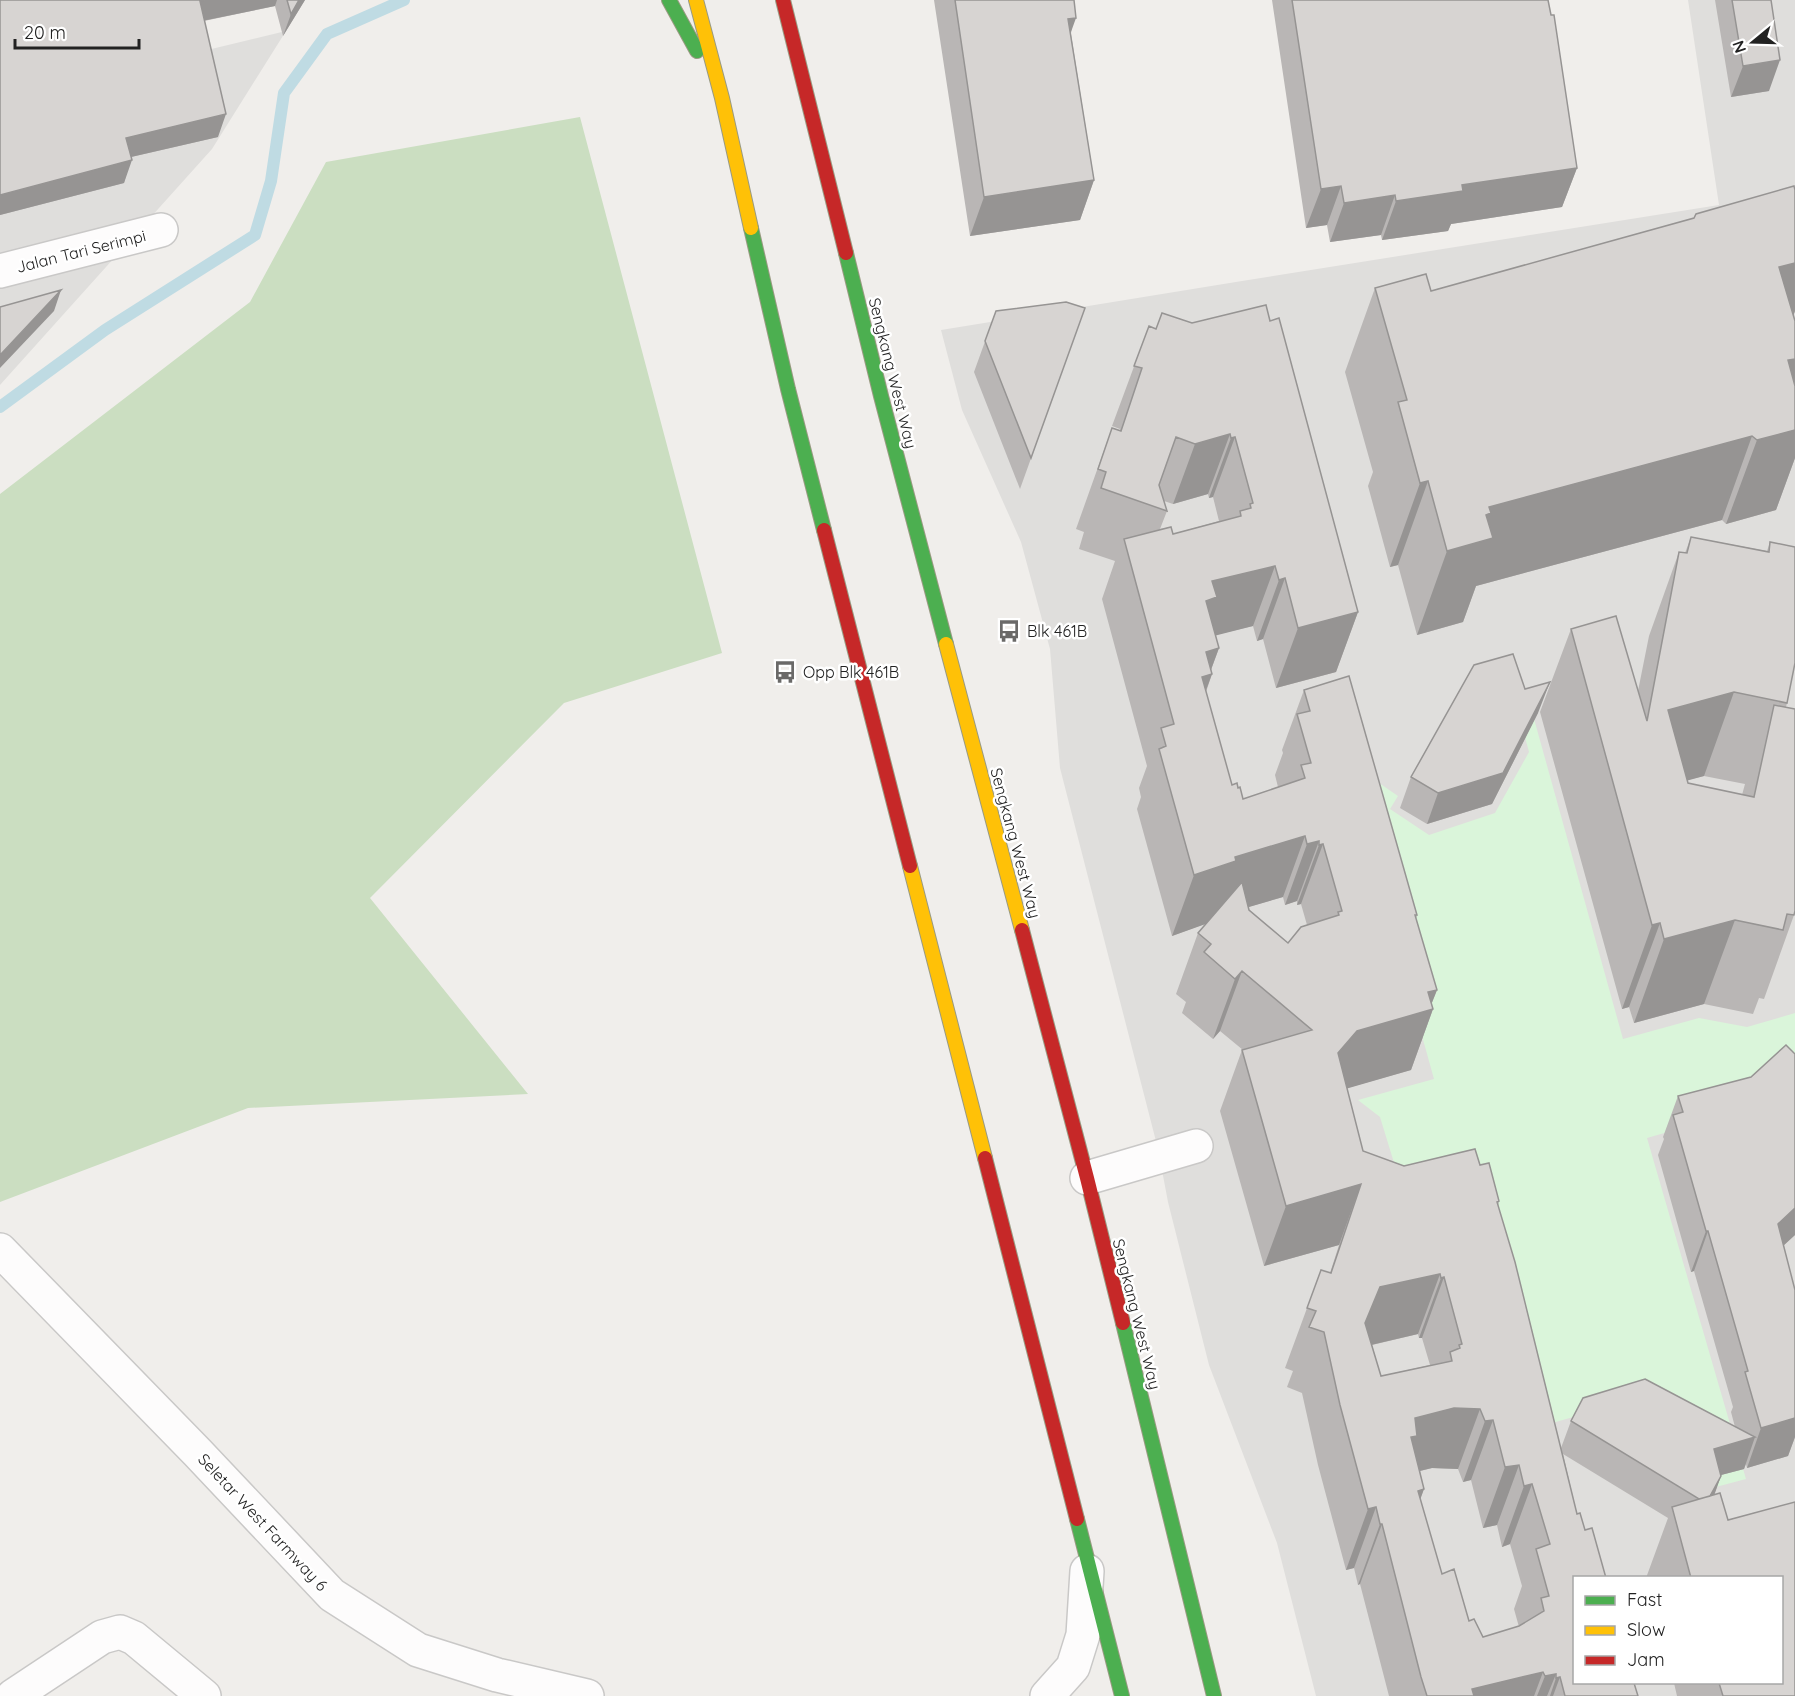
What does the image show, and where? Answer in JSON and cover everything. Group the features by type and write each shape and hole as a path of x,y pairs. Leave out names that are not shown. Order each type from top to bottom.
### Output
{"main road":[{"path":"669,0 722,98"},
{"path":"696,0 722,98 788,389 1122,1696"},
{"name":"Sengkang West Way","path":"783,0 881,396 1087,1178 1214,1696"}],"street":[{"name":"Jalan Tari Serimpi","path":"0,271 161,230"},
{"path":"1087,1178 1196,1146"},
{"name":"Seletar West Farmway 6","path":"0,1250 197,1452 332,1595 418,1650 496,1675 587,1696"},
{"path":"1047,1696 1073,1667 1083,1635 1088,1560"},
{"path":"13,1696 102,1637 120,1632 134,1638 204,1696"}],"shaded area":[{"path":"1688,0 1795,0 1795,1696 1316,1696 1277,1543 1209,1365 1168,1202 1158,1149 1060,768 1050,649 1021,542 962,410 941,330 1719,205"},
{"path":"286,31 212,149 0,385 0,100"}],"green space":[{"path":"580,117 722,653 564,703 370,898 528,1094 248,1108 0,1202 0,494 250,302 326,162"},
{"path":"1531,708 1623,1039 1699,1018 1747,1027 1795,1013 1795,1066 1727,1115 1647,1138 1746,1479 1712,1488 1632,1400 1535,1428 1399,1179 1380,1117 1358,1100 1434,1079 1340,741 1366,774 1398,796 1390,809 1429,835 1495,813 1529,752 1518,711"}],"building":[{"path":"0,0 205,0 200,1 226,114 126,138 132,160 0,195"},
{"path":"287,0 299,0 291,14"},
{"path":"955,0 1074,0 1076,18 1068,19 1094,180 984,197"},
{"path":"1292,0 1548,0 1551,15 1554,15 1577,168 1462,185 1463,191 1396,201 1395,195 1344,203 1341,186 1321,189"},
{"path":"1732,0 1771,0 1780,60 1743,66"},
{"path":"1794,186 1795,263 1779,267 1795,321 1795,359 1788,360 1795,386 1795,430 1757,440 1752,436 1489,507 1491,513 1486,515 1493,538 1447,551 1428,481 1420,483 1398,402 1407,400 1375,288 1426,274 1431,291 1694,218 1696,214"},
{"path":"61,290 0,355 0,307"},
{"path":"1066,302 1085,308 1031,458 985,341 996,311"},
{"path":"1266,305 1270,321 1279,318 1358,612 1298,628 1285,578 1279,580 1275,566 1212,581 1217,597 1206,601 1219,648 1206,652 1212,674 1202,677 1232,785 1237,783 1243,799 1305,778 1301,765 1311,763 1297,714 1310,711 1304,690 1349,676 1437,990 1428,992 1433,1009 1357,1031 1338,1053 1363,1151 1404,1166 1475,1149 1480,1165 1489,1163 1577,1514 1580,1513 1585,1530 1592,1528 1605,1576 1573,1576 1573,1684 1634,1684 1638,1696 1565,1696 1560,1677 1556,1678 1556,1674 1545,1676 1543,1672 1472,1689 1474,1696 1427,1696 1382,1524 1380,1524 1376,1507 1368,1509 1340,1405 1324,1332 1309,1327 1316,1311 1307,1308 1321,1270 1331,1273 1361,1184 1286,1206 1242,1050 1312,1030 1242,971 1235,979 1204,952 1211,944 1198,933 1242,882 1249,910 1288,943 1301,927 1339,915 1338,912 1342,911 1323,844 1319,845 1319,841 1307,844 1305,836 1235,857 1236,861 1194,875 1159,749 1166,746 1161,728 1174,724 1124,539 1171,527 1173,534 1241,516 1240,511 1251,508 1250,504 1253,503 1235,437 1231,438 1230,434 1195,444 1176,437 1159,485 1167,511 1101,488 1106,472 1098,469 1112,428 1121,431 1142,368 1134,366 1149,326 1156,329 1162,313 1192,323","holes":["1440,1274 1441,1278 1444,1277 1462,1344 1459,1345 1460,1348 1450,1352 1452,1361 1381,1376 1365,1323 1380,1287","1454,1408 1480,1409 1485,1421 1493,1420 1505,1467 1519,1465 1524,1486 1532,1484 1550,1544 1536,1549 1549,1596 1541,1598 1544,1611 1519,1626 1483,1637 1474,1619 1469,1621 1454,1569 1442,1574 1418,1491 1424,1489 1411,1437 1417,1436 1415,1418"]},
{"path":"1691,537 1769,552 1770,542 1795,547 1795,663 1787,703 1734,692 1668,710 1688,783 1754,797 1774,705 1795,709 1795,911 1794,915 1787,914 1783,930 1735,920 1664,939 1660,923 1652,925 1571,629 1616,616 1647,721 1679,552 1687,553"},
{"path":"1513,654 1525,689 1550,682 1503,773 1438,793 1411,777 1474,665"},
{"path":"1786,1045 1795,1054 1795,1208 1778,1224 1795,1290 1795,1418 1761,1428 1745,1372 1748,1371 1673,1115 1683,1112 1678,1096 1751,1077"},
{"path":"1645,1379 1755,1437 1714,1449 1721,1476 1710,1496 1699,1499 1571,1421 1583,1398"},
{"path":"1720,1493 1728,1520 1795,1502 1795,1696 1723,1696 1719,1684 1783,1684 1783,1576 1690,1576 1672,1507"}],"waterway":[{"path":"0,407 105,330 255,235 271,181 284,93 327,34 404,0"}],"traffic: fast":[{"path":"669,0 697,51"},
{"path":"751,228 788,389 824,530"},
{"path":"846,253 946,644"},
{"path":"1123,1323 1214,1696"},
{"path":"1077,1519 1122,1696"}],"traffic: slow":[{"path":"696,0 722,98 751,228"},
{"path":"946,644 1022,930"},
{"path":"910,866 985,1158"}],"traffic: jam":[{"path":"783,0 846,253"},
{"path":"824,530 910,866"},
{"path":"1022,930 1123,1323"},
{"path":"985,1158 1077,1519"}],"place":[{"name":"Blk 461B","path":"1009,631"},
{"name":"Opp Blk 461B","path":"785,672"}]}
